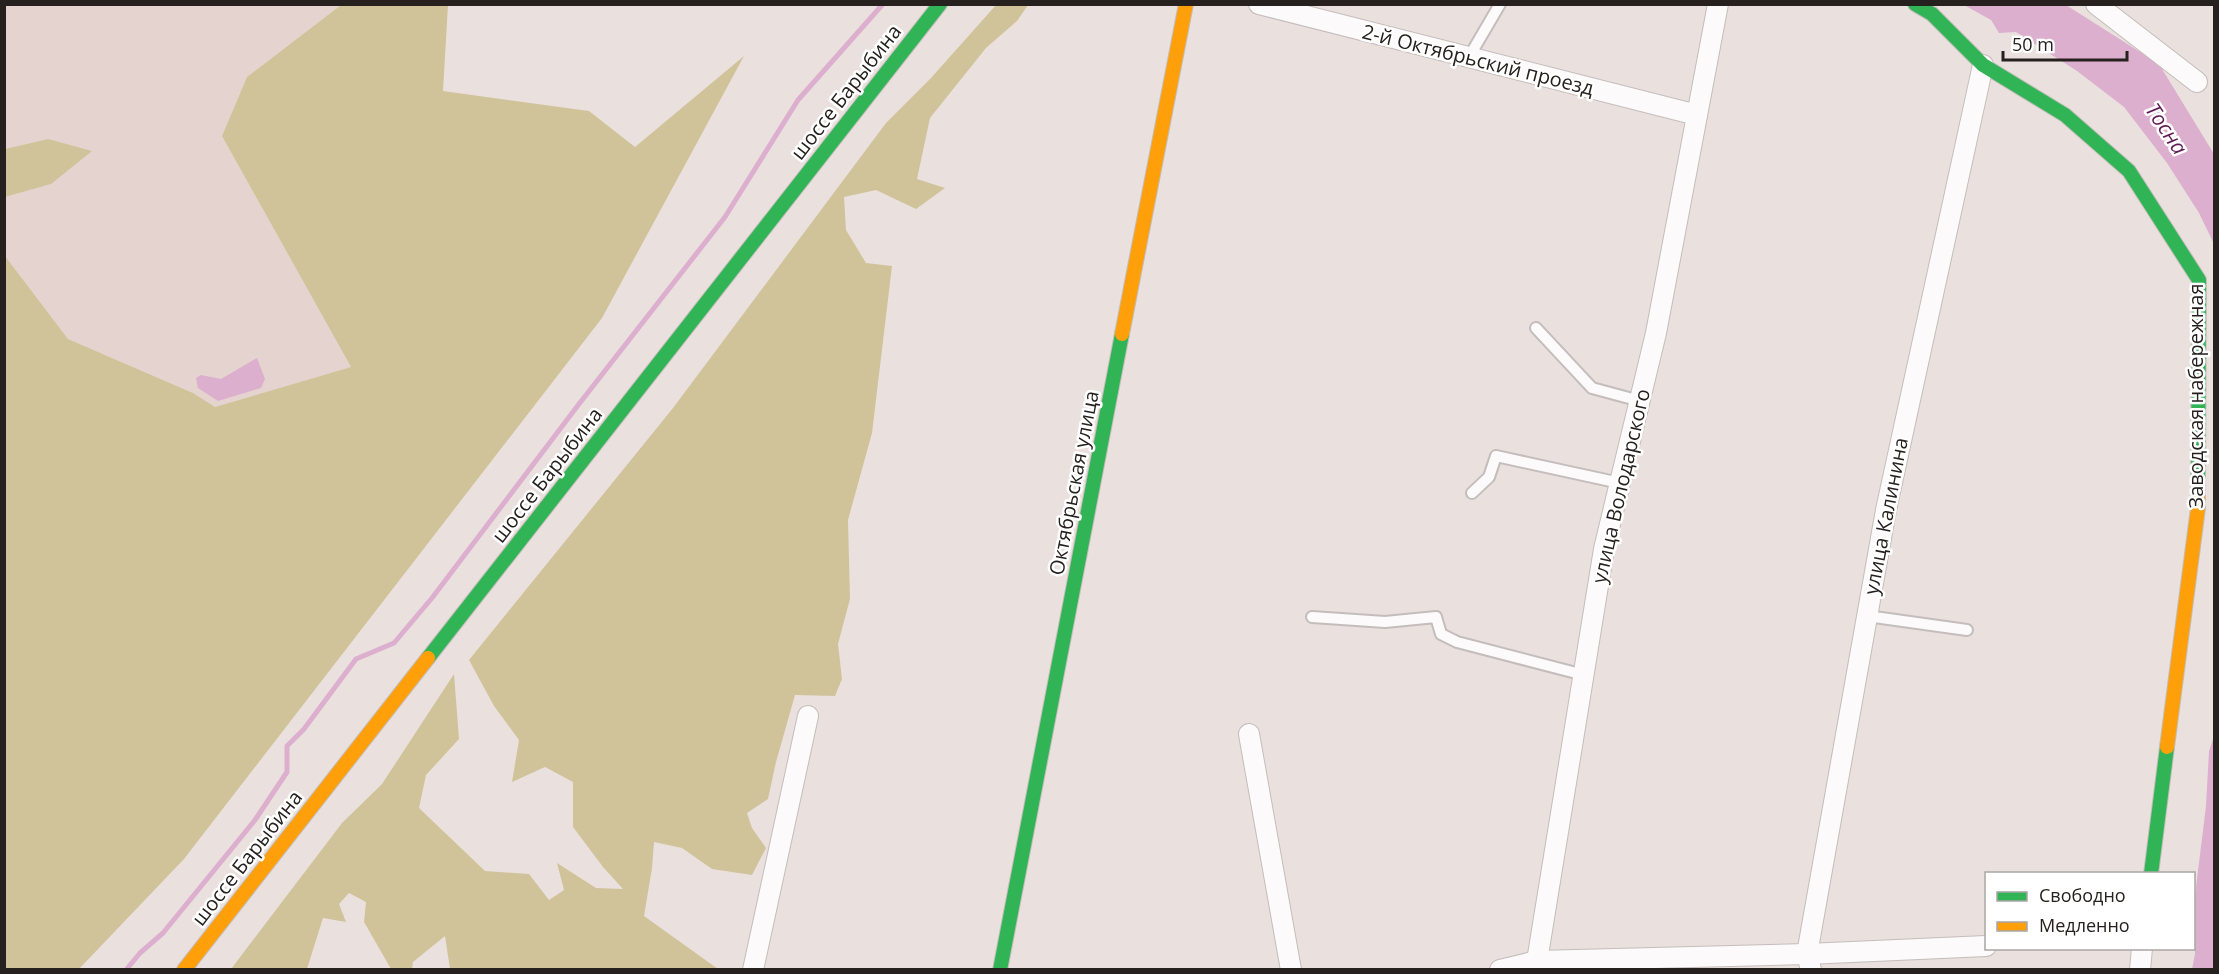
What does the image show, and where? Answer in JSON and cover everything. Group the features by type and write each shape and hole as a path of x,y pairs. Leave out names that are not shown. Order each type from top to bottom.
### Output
{"street":[{"name":"шоссе Барыбина","path":"191,965 940,4"},
{"name":"Октябрьская улица","path":"1000,969 1186,4"},
{"name":"2-й Октябрьский проезд","path":"1259,4 1697,115"},
{"name":"улица Володарского","path":"1538,965 1604,549 1656,333 1718,4"},
{"name":"Заводская набережная","path":"1915,4 1932,14 1983,65 2065,116 2129,171 2199,280 2198,508 2151,872"},
{"path":"2096,4 2197,82"},
{"name":"улица Калинина","path":"1809,962 1886,510 1983,65"},
{"path":"753,969 808,716"},
{"path":"1249,734 1291,969"},
{"path":"1500,969 1538,965 1809,962 1985,946"},
{"path":"2140,969 2142,950"}],"lane":[{"path":"1469,57 1500,4"},
{"path":"1536,328 1592,388 1640,401"},
{"path":"1472,493 1489,477 1496,456 1620,483"},
{"path":"1867,616 1967,630"},
{"path":"1312,617 1385,622 1436,617 1442,634 1457,642 1584,675"}],"shaded area":[{"path":"5,5 341,5 247,77 222,136 351,367 215,407 193,393 68,339 5,256 5,197 51,184 48,139 5,149"},
{"path":"341,5 448,5 443,91 589,111 635,147 744,56 602,318 184,859 79,969 5,969 5,256 68,339 193,393 215,407 351,367 222,136 247,77"},
{"path":"996,5 1028,5 1017,21 986,48 930,118 917,179 945,188 916,209 876,190 844,197 846,230 866,263 892,266 872,433 848,520 850,599 838,644 842,679 835,696 795,695 768,799 747,813 752,828 766,848 752,875 712,869 682,848 654,842 644,916 718,969 450,969 445,936 413,962 412,969 391,969 364,922 366,902 349,893 339,904 346,922 323,918 307,969 231,969 342,823 382,784 454,674 459,739 426,775 419,808 485,871 529,874 549,900 564,890 557,863 596,888 623,889 573,827 573,782 545,767 512,782 519,740 494,706 469,660 673,408 886,123 931,78"},
{"path":"48,139 92,151 51,184 5,197 5,149"}],"water":[{"name":"Тосна","path":"1964,5 2066,5 2159,64 2214,154 2214,244 2199,213 2167,163 2124,107 2077,71 2016,32 1999,33 1991,20"},
{"path":"257,358 265,379 261,388 218,401 198,388 196,378 201,375 221,379"},
{"path":"2214,736 2214,969 2192,969 2195,954 2195,895 2206,806 2209,751"}],"waterway":[{"path":"126,970 140,953 163,933 255,820 287,772 287,746 304,729 356,659 394,643 432,598 725,217 798,100 883,4"}],"traffic: fast":[{"path":"428,658 940,4"},
{"path":"1915,4 1932,14 1983,65 2065,115 2129,171 2199,280 2198,488"},
{"path":"1000,970 1122,334"},
{"path":"2151,872 2167,747"}],"traffic: slow":[{"path":"1122,334 1186,4"},
{"path":"2167,747 2198,508 2198,488"},
{"path":"184,970 428,658"}]}
